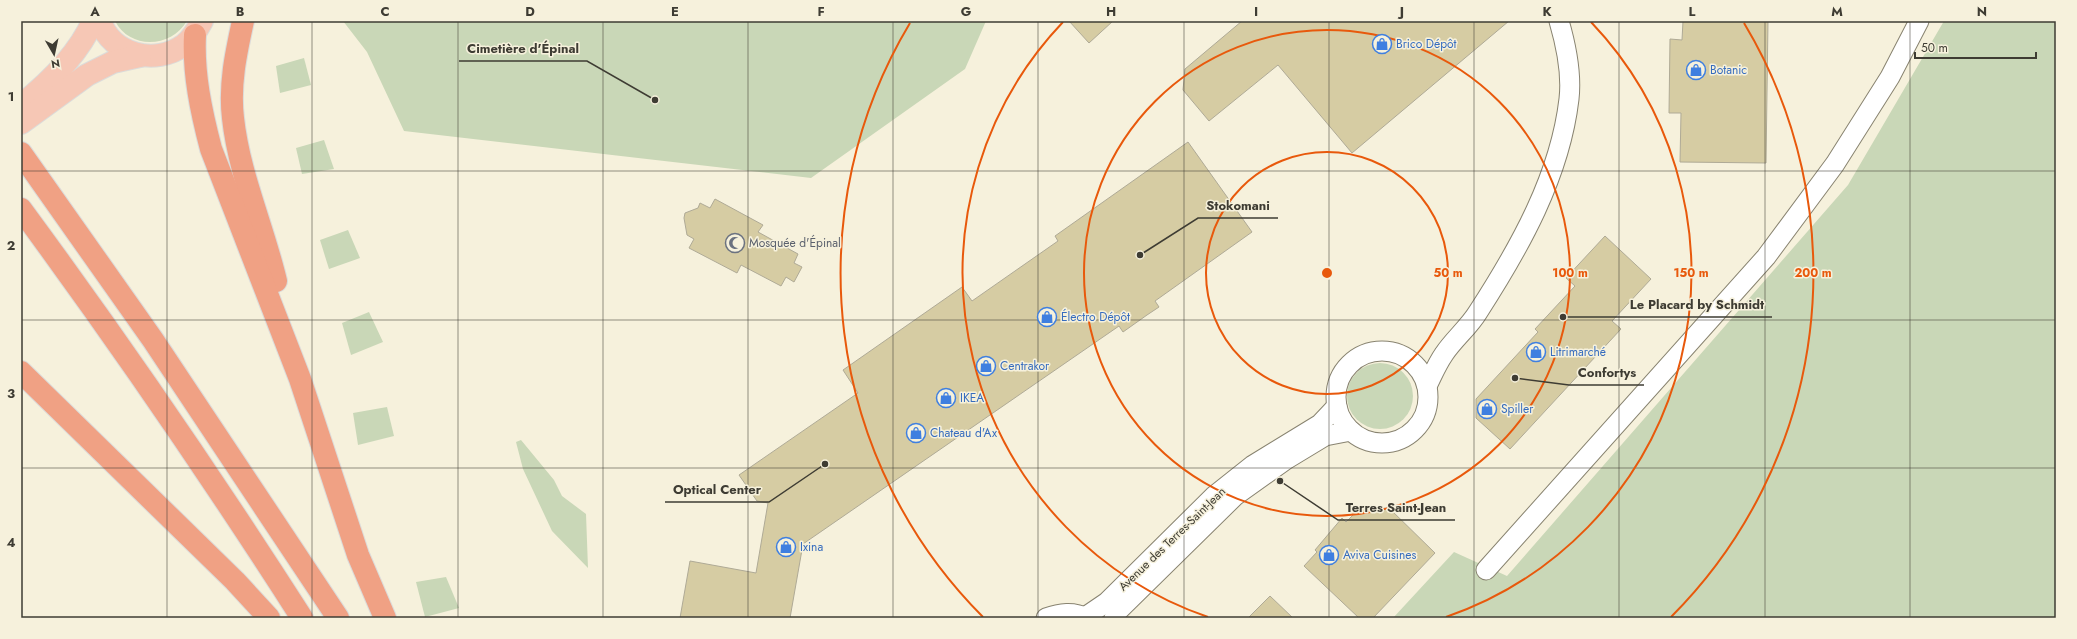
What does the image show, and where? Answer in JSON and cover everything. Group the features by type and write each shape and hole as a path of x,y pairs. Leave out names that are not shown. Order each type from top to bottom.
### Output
{"highway":[{"path":"243,21 233,73 233,117 243,170 274,274 300,379"},
{"path":"198,28 194,57 200,100 211,149 300,379 358,555 385,618"},
{"path":"21,154 153,340 338,618"},
{"path":"21,209 133,364 222,495 302,618"},
{"path":"21,372 235,581 269,618"}],"main road":[{"path":"21,123 33,102 85,39 93,21"},
{"path":"100,21 112,41 125,50 140,56"},
{"path":"33,102 113,62 140,56 156,56 170,53 184,45 198,28"}],"street":[{"path":"1427,386 1443,354 1477,314 1518,246 1549,180 1560,147 1569,98 1566,45 1559,21"},
{"path":"1486,570 1766,257 1835,164 1890,77 1919,21"},
{"path":"1377,351 1390,352 1402,356 1413,363 1422,374 1427,386 1427,406 1423,418 1416,428 1406,436 1395,441 1380,443 1364,440 1344,424 1337,406 1336,394 1338,381 1344,370 1353,361 1364,354 1377,351"},
{"path":"1413,363 1443,354"},
{"name":"Avenue des Terres-Saint-Jean","path":"1086,617 1107,602 1214,496 1253,465 1320,424 1337,406"},
{"name":"Avenue des Terres-Saint-Jean","path":"1114,618 1117,612 1127,601 1235,496 1287,459 1325,436 1351,431"},
{"path":"1046,618 1056,614 1071,613 1086,617"}],"green space":[{"path":"115,21 187,21 180,30 171,36 161,41 151,42 140,41 130,37"},
{"path":"343,21 986,21 965,69 811,178 404,131 367,52"},
{"path":"1944,21 2056,21 2056,618 1393,618 1454,552 1507,576 1848,185"},
{"path":"304,58 311,85 280,93 276,66"},
{"path":"324,140 334,169 302,174 296,148"},
{"path":"348,230 360,258 329,269 320,240"},
{"path":"369,312 383,342 351,355 342,323"},
{"path":"1380,363 1393,365 1403,373 1411,383 1413,396 1411,409 1403,419 1393,427 1380,429 1367,427 1357,419 1349,409 1347,396 1349,383 1357,373 1367,365"},
{"path":"387,407 394,436 358,445 353,413"},
{"path":"521,440 554,480 562,496 586,514 588,568 552,531 523,469 516,442"},
{"path":"446,577 459,608 425,617 416,582"}],"building":[{"path":"1069,21 1113,21 1089,43"},
{"path":"1242,21 1509,21 1352,153 1278,65 1209,121 1183,90 1185,69"},
{"path":"1683,21 1768,21 1766,163 1680,162 1681,113 1669,113 1670,39 1682,40"},
{"path":"1188,142 1252,232 1155,301 1159,307 1123,332 1119,326 803,544 790,618 680,618 690,561 756,573 768,503 757,501 739,475 858,393 843,370 962,287 972,301 1058,241 1055,236"},
{"name":"Mosquée d'Épinal","path":"715,199 763,225 758,232 798,254 794,263 802,267 794,282 786,277 781,286 741,265 737,273 689,248 694,239 687,235 684,218 685,213 698,208 700,203 710,208"},
{"path":"1605,236 1651,279 1612,321 1621,329 1510,449 1476,418 1476,399 1538,332 1535,329 1575,286 1566,278"},
{"path":"1389,508 1435,553 1373,618 1359,618 1304,566 1317,552 1315,550 1342,518 1346,522 1359,509"},
{"path":"1270,596 1293,618 1248,618"}],"place":[{"name":"Brico Dépôt","path":"1382,44"},
{"name":"Botanic","path":"1696,70"},
{"name":"Cimetière d'Épinal","path":"655,100"},
{"name":"Mosquée d'Épinal","path":"735,243"},
{"name":"Stokomani","path":"1140,255"},
{"name":"Électro Dépôt","path":"1047,317"},
{"name":"Le Placard by Schmidt","path":"1563,317"},
{"name":"Litrimarché","path":"1536,352"},
{"name":"Centrakor","path":"986,366"},
{"name":"Confortys","path":"1515,378"},
{"name":"IKEA","path":"946,398"},
{"name":"Spiller","path":"1487,409"},
{"name":"Chateau d'Ax","path":"916,433"},
{"name":"Optical Center","path":"825,464"},
{"name":"Terres Saint-Jean","path":"1280,481"},
{"name":"Ixina","path":"786,547"},
{"name":"Aviva Cuisines","path":"1329,555"}]}
